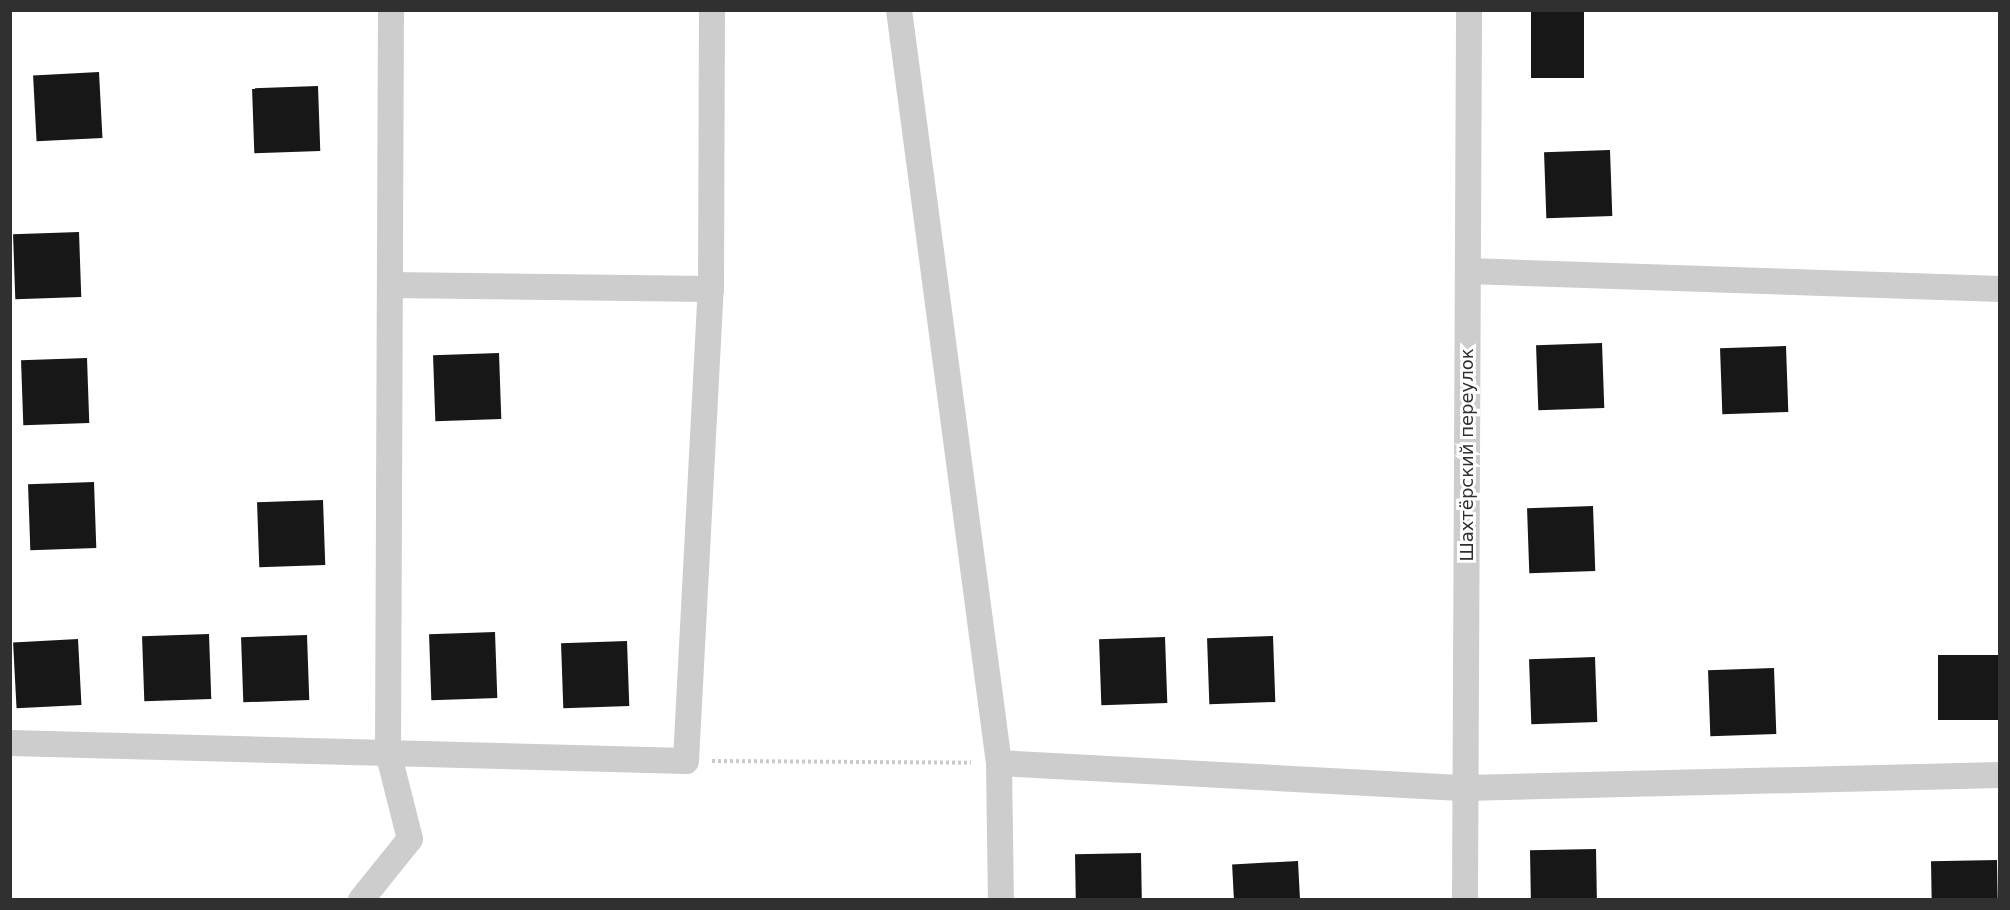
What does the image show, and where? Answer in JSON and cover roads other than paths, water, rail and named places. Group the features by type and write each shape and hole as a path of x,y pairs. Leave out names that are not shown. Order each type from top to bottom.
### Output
{"street":[{"path":"361,900 410,839 388,752 391,10"},
{"path":"10,743 686,761 711,289 712,10"},
{"path":"899,10 999,763 1001,900"},
{"name":"Шахтёрский переулок","path":"1465,900 1469,10"},
{"path":"1468,271 2000,289"},
{"path":"390,285 711,289"},
{"path":"999,763 1466,788 2000,775"}]}
